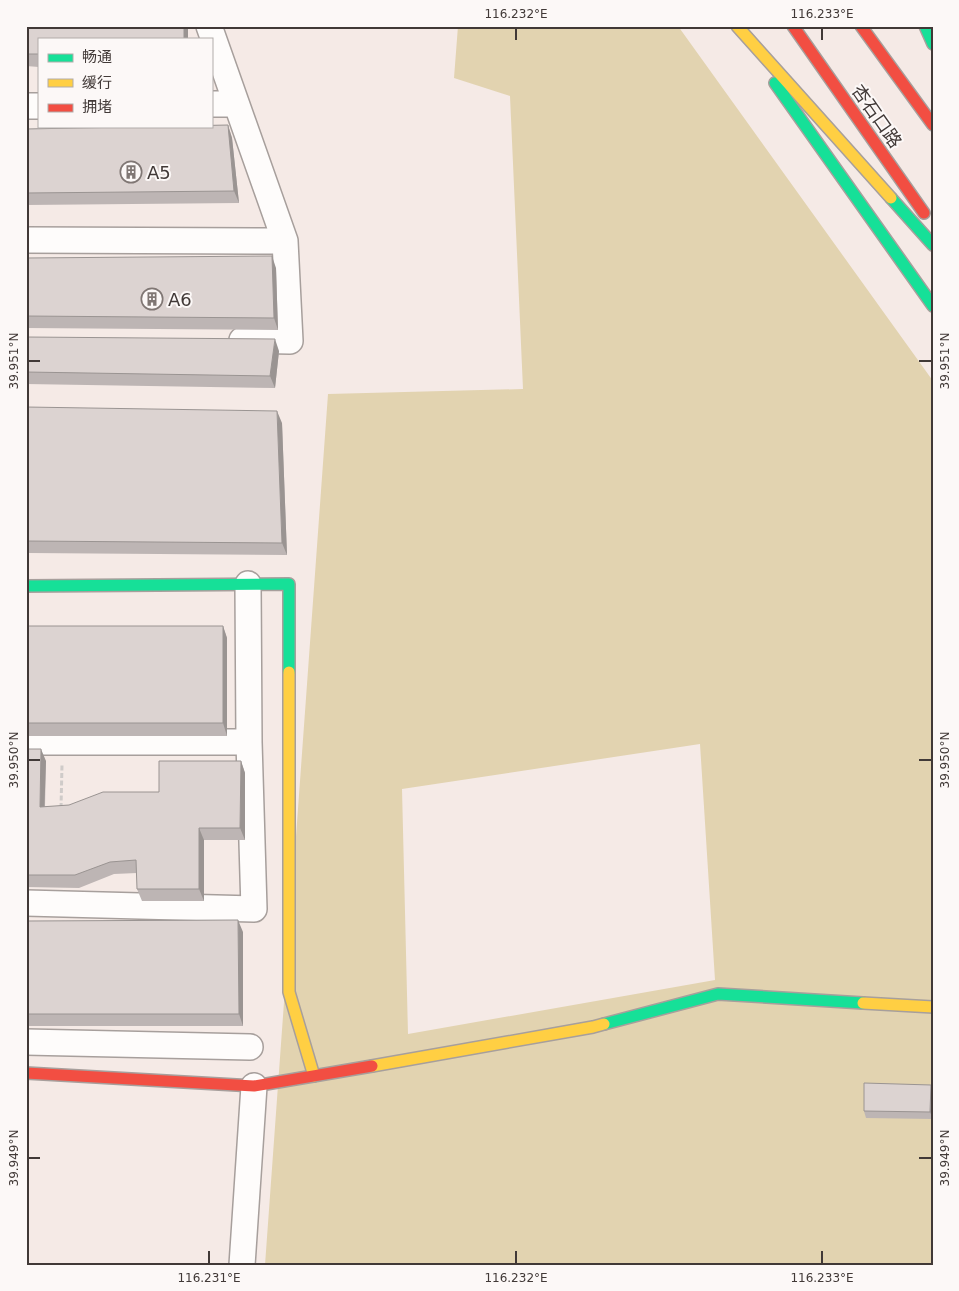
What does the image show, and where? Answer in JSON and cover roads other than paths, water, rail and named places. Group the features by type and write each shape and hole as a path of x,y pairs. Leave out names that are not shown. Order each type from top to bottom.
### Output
{"street":[{"path":"209,26 285,241 290,341 222,340"},
{"path":"736,26 933,246"},
{"path":"736,26 933,306"},
{"name":"杏石口路","path":"793,26 933,226"},
{"path":"861,26 933,125"},
{"path":"926,26 933,34"},
{"path":"926,26 933,44"},
{"path":"212,104 236,104"},
{"path":"26,240 285,241"},
{"path":"26,903 254,909 249,742 248,584"},
{"path":"26,586 289,584 289,992 314,1076"},
{"path":"26,742 249,742"},
{"path":"26,1073 254,1086 593,1028 718,994 933,1007"},
{"path":"26,1042 250,1047"},
{"path":"242,1265 254,1086"}],"place":[{"name":"A5","path":"131,172"},
{"name":"A6","path":"152,299"}]}
